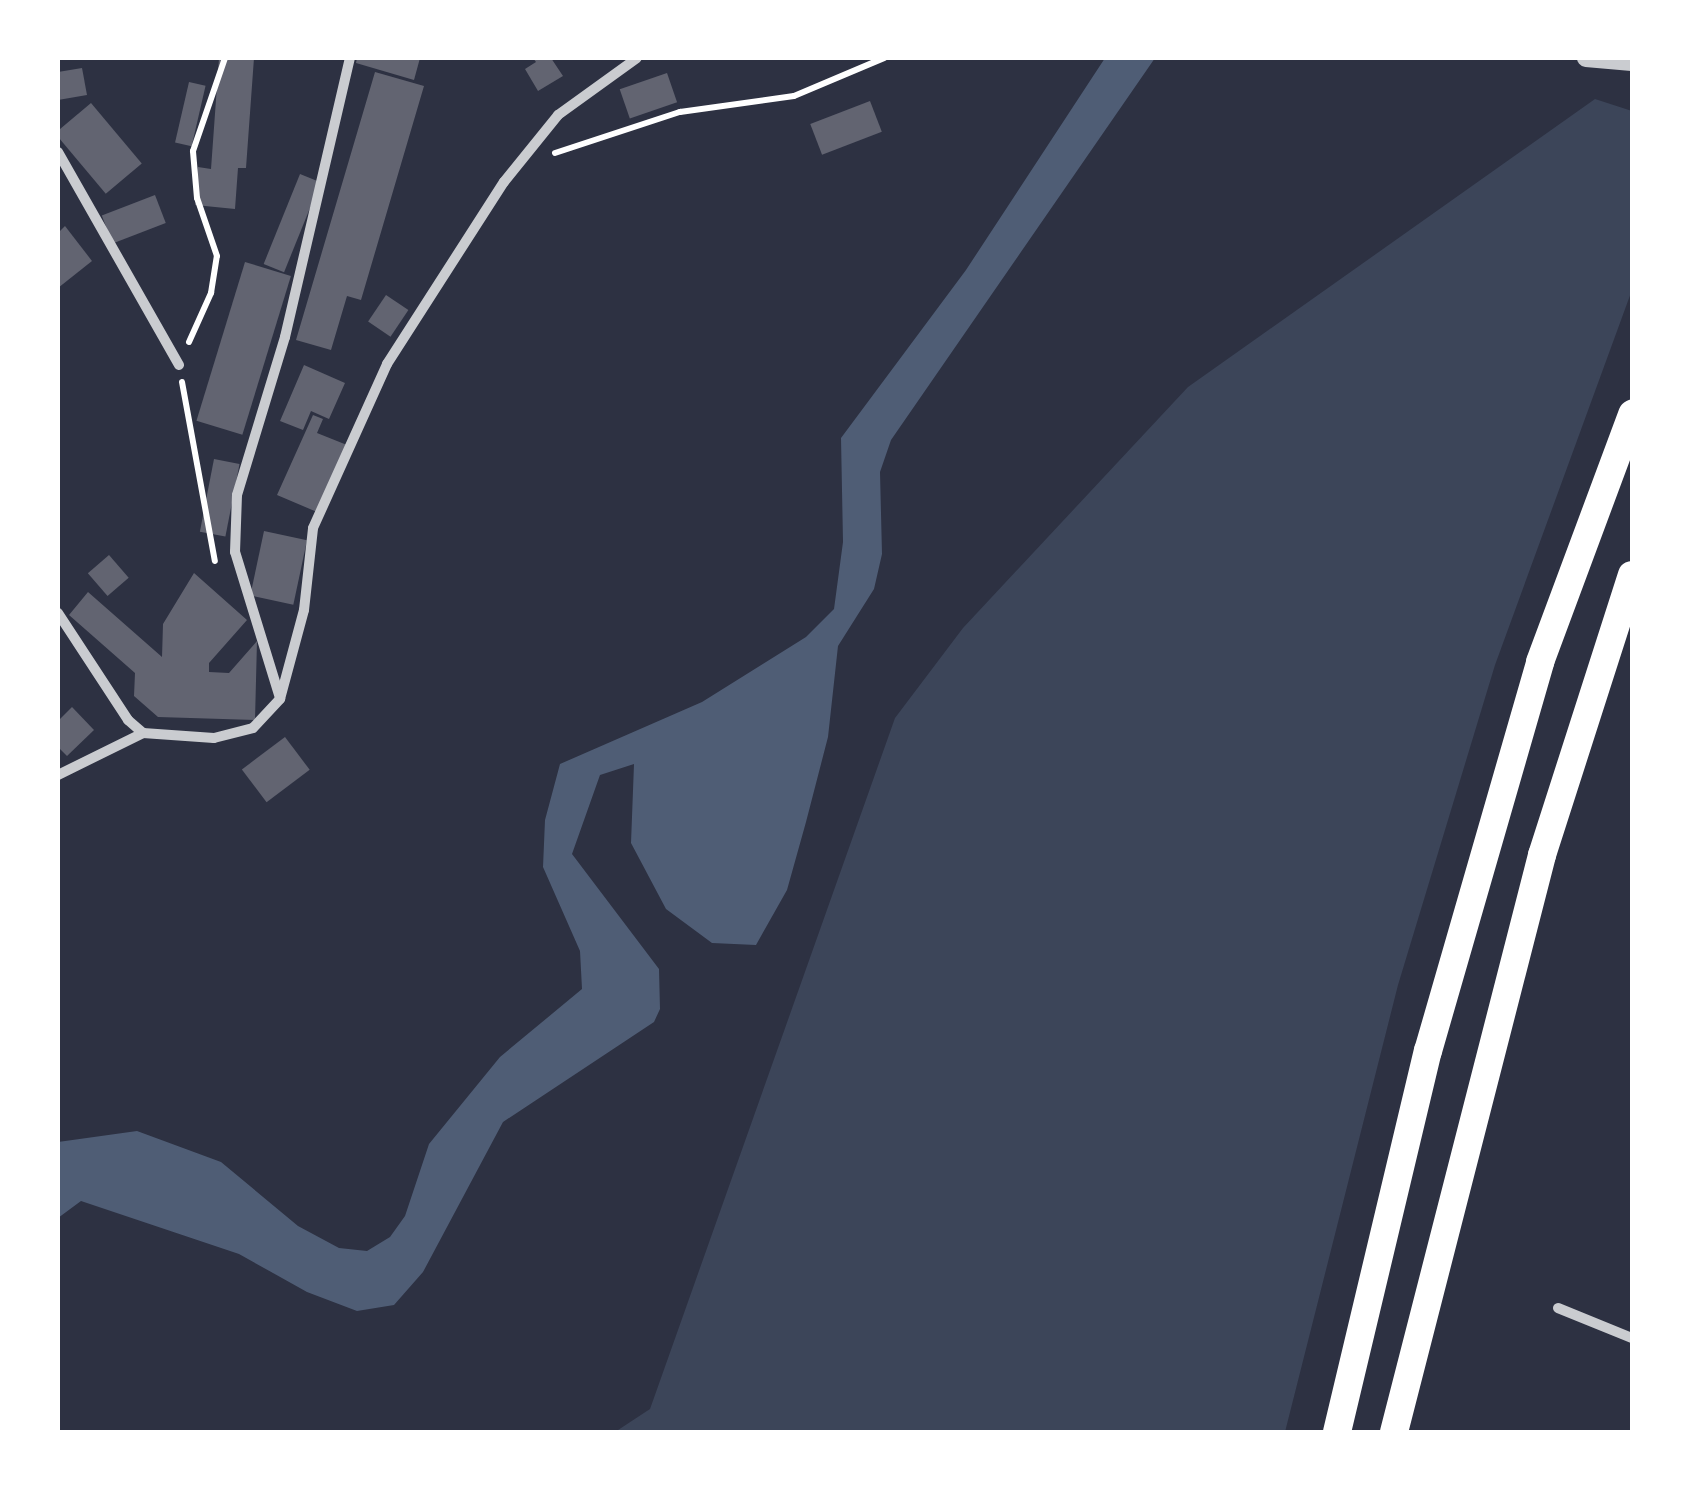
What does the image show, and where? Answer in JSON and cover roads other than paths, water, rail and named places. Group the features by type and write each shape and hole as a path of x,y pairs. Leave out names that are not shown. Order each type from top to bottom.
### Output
{"highway":[{"path":"1337,1432 1428,1050 1529,700 1632,414"},
{"path":"1394,1432 1528,907 1632,576"}],"street":[{"path":"280,700 235,552 237,495 285,337 350,58"},
{"path":"58,775 143,733 214,738 252,728 280,700 304,610 313,528 387,364 520,163 558,115 637,58"},
{"path":"1586,58 1632,62"},
{"path":"58,152 179,365"},
{"path":"58,613 128,720 143,733"},
{"path":"1558,1308 1632,1338"}]}
